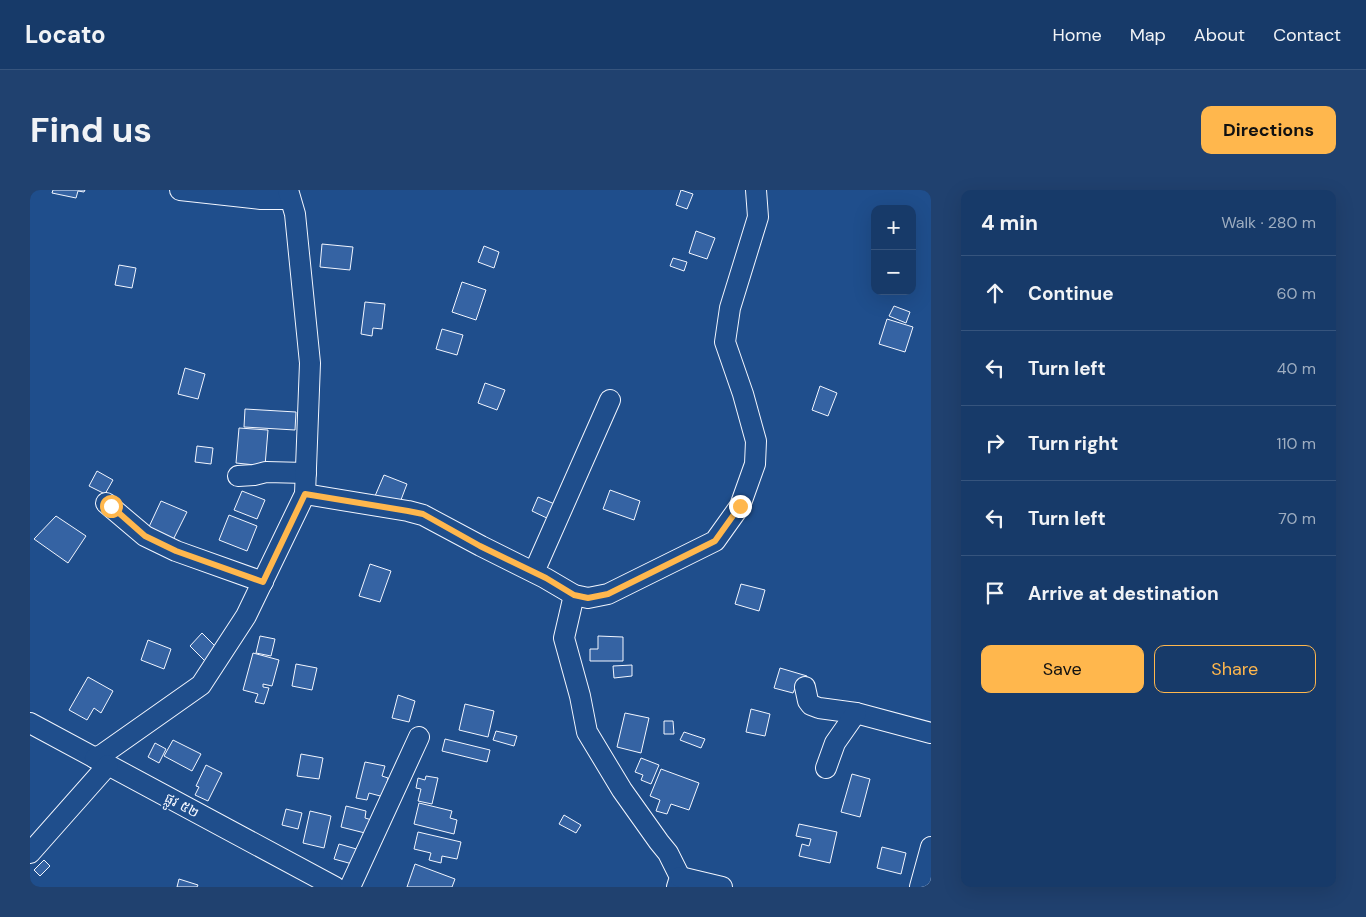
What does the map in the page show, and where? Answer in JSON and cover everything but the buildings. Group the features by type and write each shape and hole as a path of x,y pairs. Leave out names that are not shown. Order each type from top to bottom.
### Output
{"street":[{"path":"30,853 102,761 201,685 246,616 305,494 310,363 295,214 289,194 261,199 180,190"},
{"path":"305,494 423,514 574,595 588,598 608,594 715,541 740,506 754,464 756,441 743,394 725,342 730,308 758,217 756,190"},
{"path":"534,572 610,400"},
{"path":"238,476 266,472 306,473"},
{"path":"106,503 145,536 176,551 263,582"},
{"path":"574,595 564,638 580,696 587,732 622,790 658,842 668,853 678,882 722,887"},
{"path":"805,688 808,701 811,705 819,708 856,713 931,733"},
{"path":"826,768 835,743 856,713"},
{"name":"ផ្លូវ ៥២","path":"30,723 334,887"},
{"path":"350,887 419,737"},
{"path":"920,887 931,847"}],"route":[{"path":"111,506 145,536 176,551 201,558 263,582 305,494 408,511 423,514 480,546 546,578 574,595 588,598 608,594 715,541 740,506"}]}
